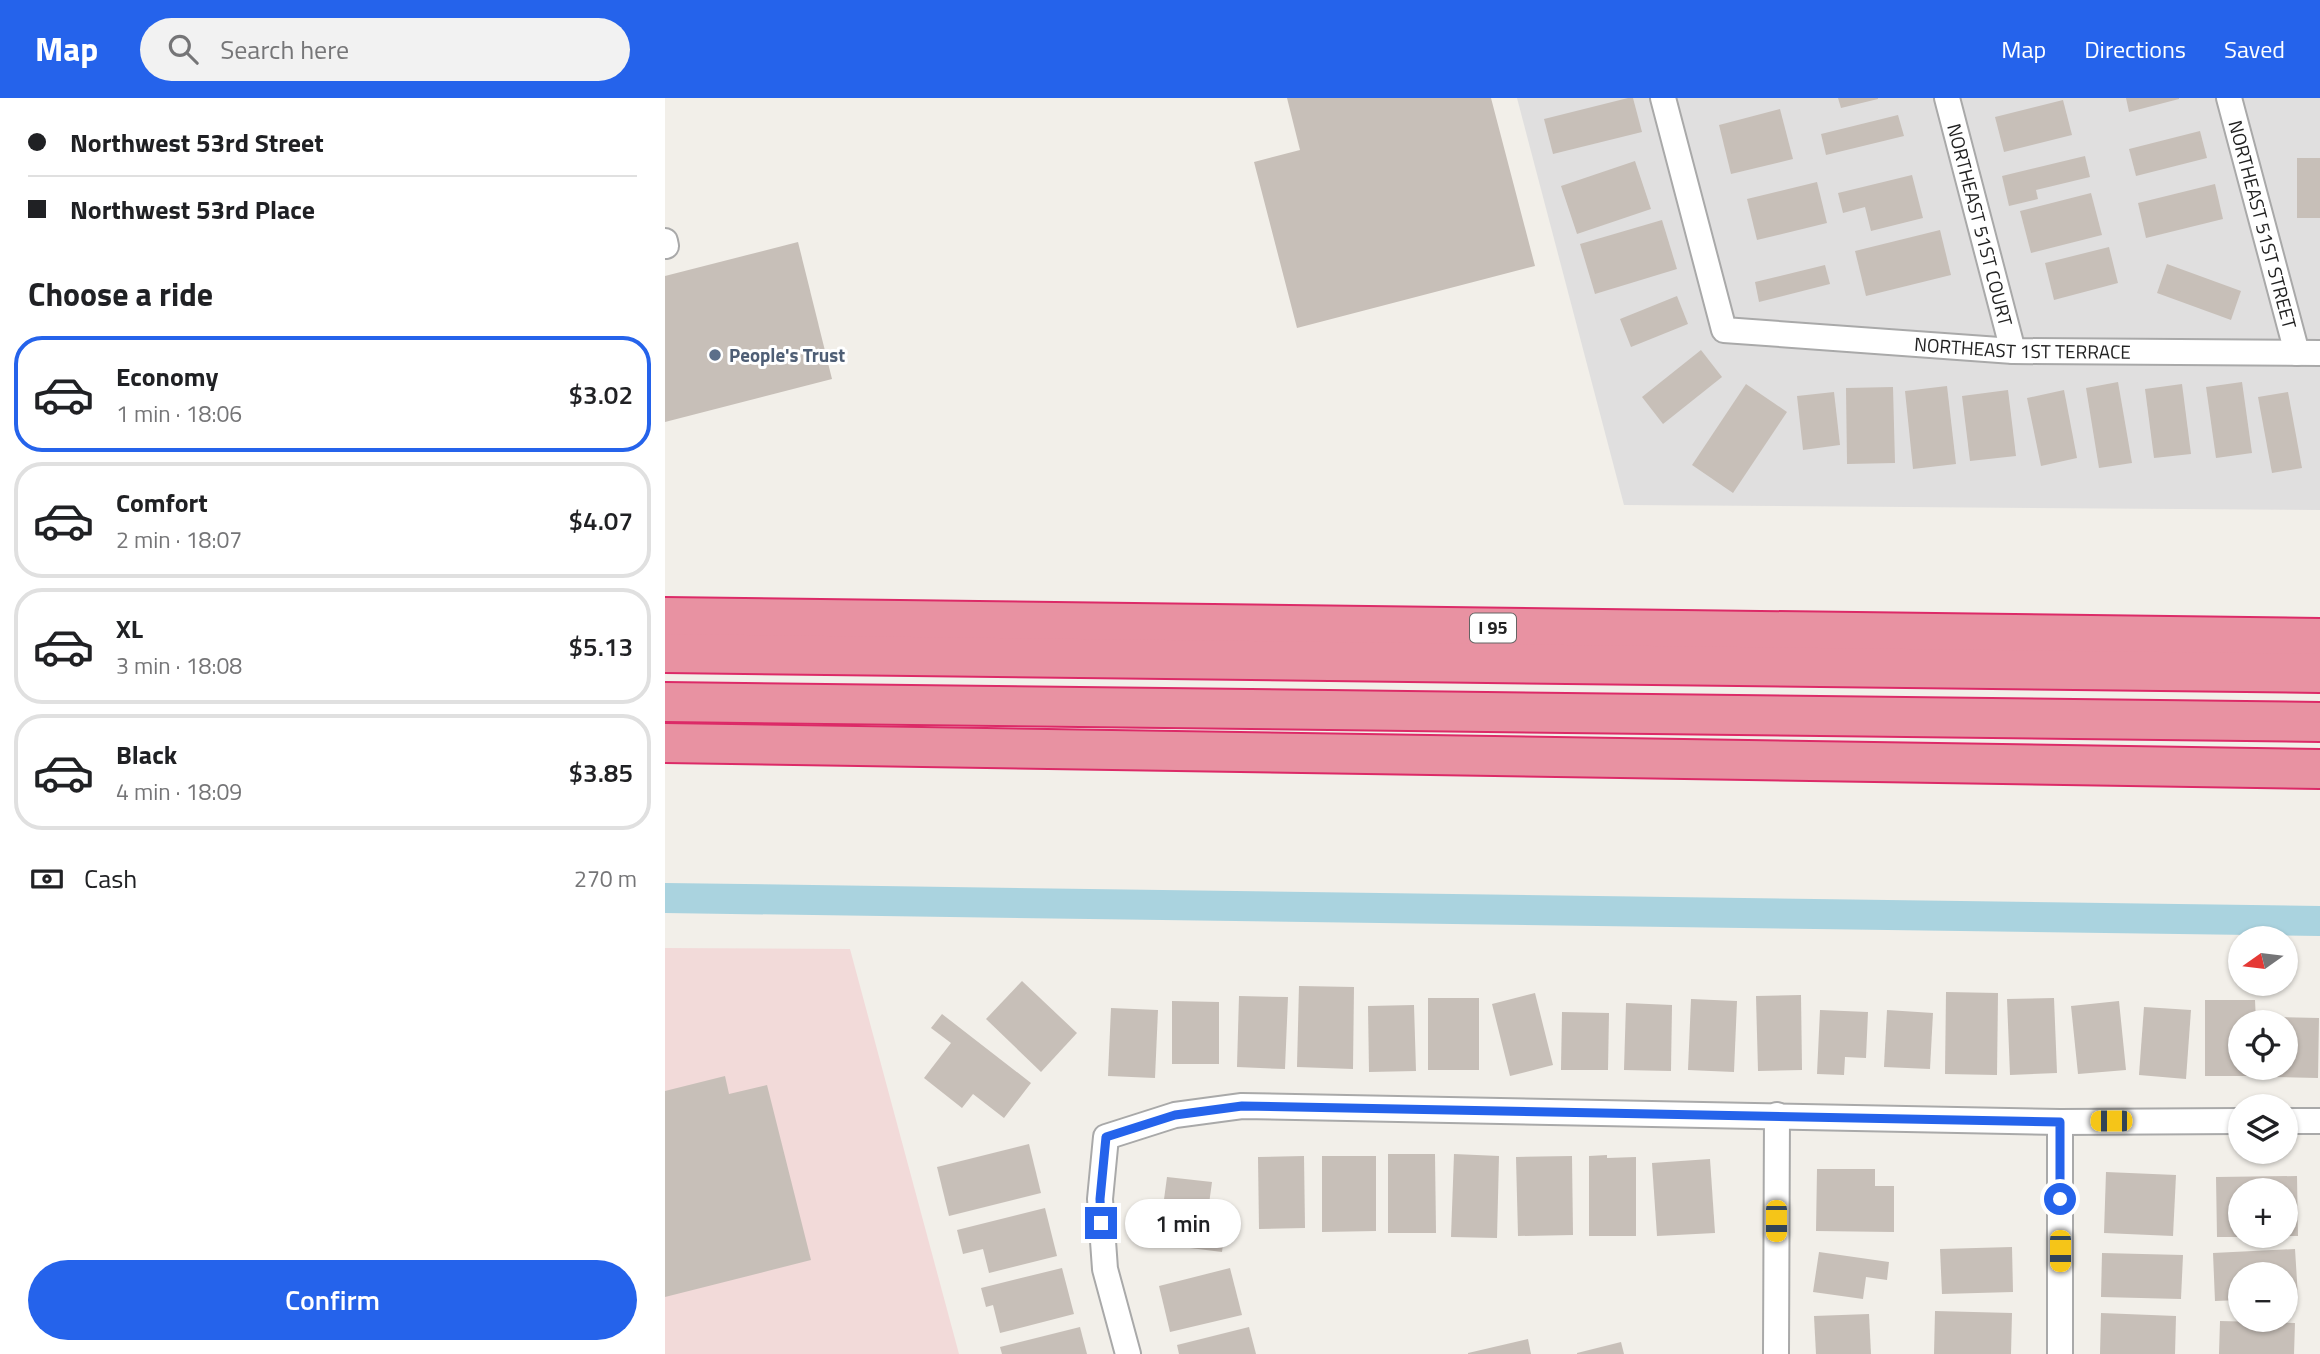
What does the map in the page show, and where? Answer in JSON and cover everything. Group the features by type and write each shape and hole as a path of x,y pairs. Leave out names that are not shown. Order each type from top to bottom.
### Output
{"highway":[{"name":"I 95","path":"665,617 2320,638"},
{"path":"665,653 2320,673"},
{"path":"665,702 2320,722"},
{"path":"665,743 2320,769"}],"street":[{"name":"NORTHEAST 1ST TERRACE","path":"1663,98 1724,330 2013,351 2309,353"},
{"name":"NORTHEAST 51ST COURT","path":"1947,98 2013,351"},
{"name":"NORTHEAST 51ST STREET","path":"2229,98 2309,353"},
{"path":"1128,1354 1105,1269 1100,1199 1106,1137 1175,1115 1242,1106 2060,1122 2228,1121"},
{"path":"1776,1354 1777,1115"},
{"path":"2298,1121 2320,1121"},
{"path":"2060,1122 2060,1354"}],"shaded area":[{"path":"1517,98 2320,98 2320,510 1624,505"},
{"path":"665,948 850,949 959,1354 665,1354"}],"building":[{"path":"1287,98 1491,98 1535,266 1297,328 1254,162 1300,150"},
{"path":"1633,98 1642,132 1553,154 1544,119"},
{"path":"1838,98 1878,98 1878,99 1841,108"},
{"path":"2126,98 2179,98 2179,99 2129,112"},
{"path":"2063,100 2072,135 2004,152 1995,117"},
{"path":"1780,109 1793,159 1731,174 1719,125"},
{"path":"1898,115 1904,136 1826,155 1821,134"},
{"path":"2200,131 2207,158 2136,176 2129,149"},
{"path":"2085,156 2090,177 2036,190 2038,199 2009,206 2002,176"},
{"path":"2297,158 2320,158 2320,218 2297,218"},
{"path":"1635,161 1651,209 1577,234 1561,186"},
{"path":"1912,175 1923,218 1871,231 1865,207 1843,213 1838,193"},
{"path":"1817,182 1827,223 1757,240 1747,199"},
{"path":"2215,184 2223,219 2146,238 2138,203"},
{"path":"2091,193 2102,235 2031,253 2020,211"},
{"path":"1662,220 1677,269 1595,294 1580,244"},
{"path":"1940,230 1951,275 1866,296 1855,251"},
{"path":"798,242 832,379 665,422 665,276"},
{"path":"2109,247 2118,283 2054,300 2045,263"},
{"path":"2167,264 2241,291 2231,320 2157,293"},
{"path":"1825,265 1830,284 1759,302 1755,282"},
{"path":"1677,296 1688,324 1631,347 1620,319"},
{"path":"1701,350 1722,377 1663,424 1642,397"},
{"path":"2118,382 2132,463 2099,468 2086,388"},
{"path":"2242,382 2252,453 2216,458 2206,387"},
{"path":"1746,384 1787,412 1733,493 1692,465"},
{"path":"2182,384 2191,454 2154,458 2145,389"},
{"path":"1947,386 1956,464 1913,469 1905,391"},
{"path":"1893,387 1895,463 1847,464 1846,388"},
{"path":"2008,390 2016,456 1970,461 1962,396"},
{"path":"2064,390 2077,458 2041,466 2027,398"},
{"path":"1834,392 1840,445 1803,450 1797,396"},
{"path":"2288,392 2302,468 2272,473 2258,397"},
{"path":"1022,981 1077,1033 1041,1072 986,1019"},
{"path":"1299,986 1354,987 1353,1069 1297,1067"},
{"path":"1946,992 1998,993 1997,1075 1945,1074"},
{"path":"1535,993 1553,1065 1510,1076 1492,1004"},
{"path":"1801,995 1802,1070 1758,1071 1756,996"},
{"path":"1239,996 1288,997 1285,1069 1237,1067"},
{"path":"1428,998 1479,998 1479,1070 1428,1070"},
{"path":"2054,998 2057,1073 2010,1075 2007,999"},
{"path":"1691,999 1737,1001 1734,1072 1688,1070"},
{"path":"2205,1000 2255,1000 2255,1010 2228,1010 2228,1076 2205,1076"},
{"path":"1172,1001 1219,1002 1219,1064 1172,1064"},
{"path":"2119,1001 2126,1070 2078,1074 2071,1006"},
{"path":"1626,1003 1672,1005 1671,1071 1624,1070"},
{"path":"1414,1005 1416,1071 1369,1072 1368,1006"},
{"path":"2144,1007 2191,1010 2186,1079 2139,1075"},
{"path":"1111,1008 1158,1010 1155,1078 1108,1076"},
{"path":"1820,1010 1868,1012 1866,1058 1845,1057 1844,1075 1817,1074"},
{"path":"1887,1010 1933,1013 1930,1069 1884,1067"},
{"path":"1562,1012 1609,1013 1608,1070 1561,1070"},
{"path":"942,1014 1031,1083 1004,1118 973,1094 962,1108 924,1078 951,1043 931,1028"},
{"path":"2298,1018 2319,1018 2318,1078 2298,1078"},
{"path":"725,1076 729,1094 767,1085 811,1260 665,1297 665,1091"},
{"path":"1029,1144 1041,1193 949,1216 937,1167"},
{"path":"1388,1154 1435,1154 1436,1233 1388,1233"},
{"path":"1454,1154 1499,1156 1497,1238 1451,1237"},
{"path":"1607,1155 1607,1158 1636,1157 1636,1236 1589,1236 1589,1156"},
{"path":"1304,1156 1305,1228 1259,1229 1258,1157"},
{"path":"1322,1156 1376,1156 1376,1231 1322,1232"},
{"path":"1572,1156 1573,1235 1518,1236 1516,1157"},
{"path":"1710,1159 1715,1233 1657,1236 1652,1163"},
{"path":"1817,1169 1875,1169 1875,1186 1894,1186 1894,1232 1816,1231"},
{"path":"2106,1172 2176,1175 2173,1236 2104,1233"},
{"path":"1167,1177 1212,1182 1209,1204 1228,1206 1222,1252 1158,1244"},
{"path":"2216,1177 2297,1178 2228,1178 2228,1237 2217,1237"},
{"path":"1045,1208 1057,1256 989,1273 983,1249 963,1254 957,1230"},
{"path":"2012,1247 2013,1292 1942,1294 1940,1249"},
{"path":"2295,1249 2296,1262 2228,1262 2228,1300 2215,1301 2213,1253"},
{"path":"1819,1252 1889,1262 1887,1280 1866,1277 1863,1299 1813,1292"},
{"path":"2102,1253 2183,1255 2181,1299 2101,1297"},
{"path":"1062,1268 1074,1314 1000,1333 993,1305 986,1307 981,1288"},
{"path":"1230,1268 1242,1315 1170,1332 1159,1286"},
{"path":"1935,1311 2012,1313 2011,1354 1934,1354"},
{"path":"2101,1313 2176,1316 2175,1354 2100,1354"},
{"path":"1869,1314 1871,1354 1816,1354 1814,1316"},
{"path":"2220,1321 2228,1321 2228,1332 2295,1332 2294,1354 2219,1354"},
{"path":"1080,1327 1087,1354 1002,1354 1000,1347"},
{"path":"1249,1327 1256,1354 1179,1354 1177,1345"},
{"path":"1528,1339 1531,1354 1468,1354 1468,1353"},
{"path":"1621,1342 1624,1354 1577,1354 1577,1353"}],"waterway":[{"path":"665,898 2320,921"}],"place":[{"name":"People's Trust","path":"715,355"}],"route":[{"path":"1101,1223 1100,1199 1106,1137 1175,1115 1242,1106 2060,1122 2060,1199"}]}
